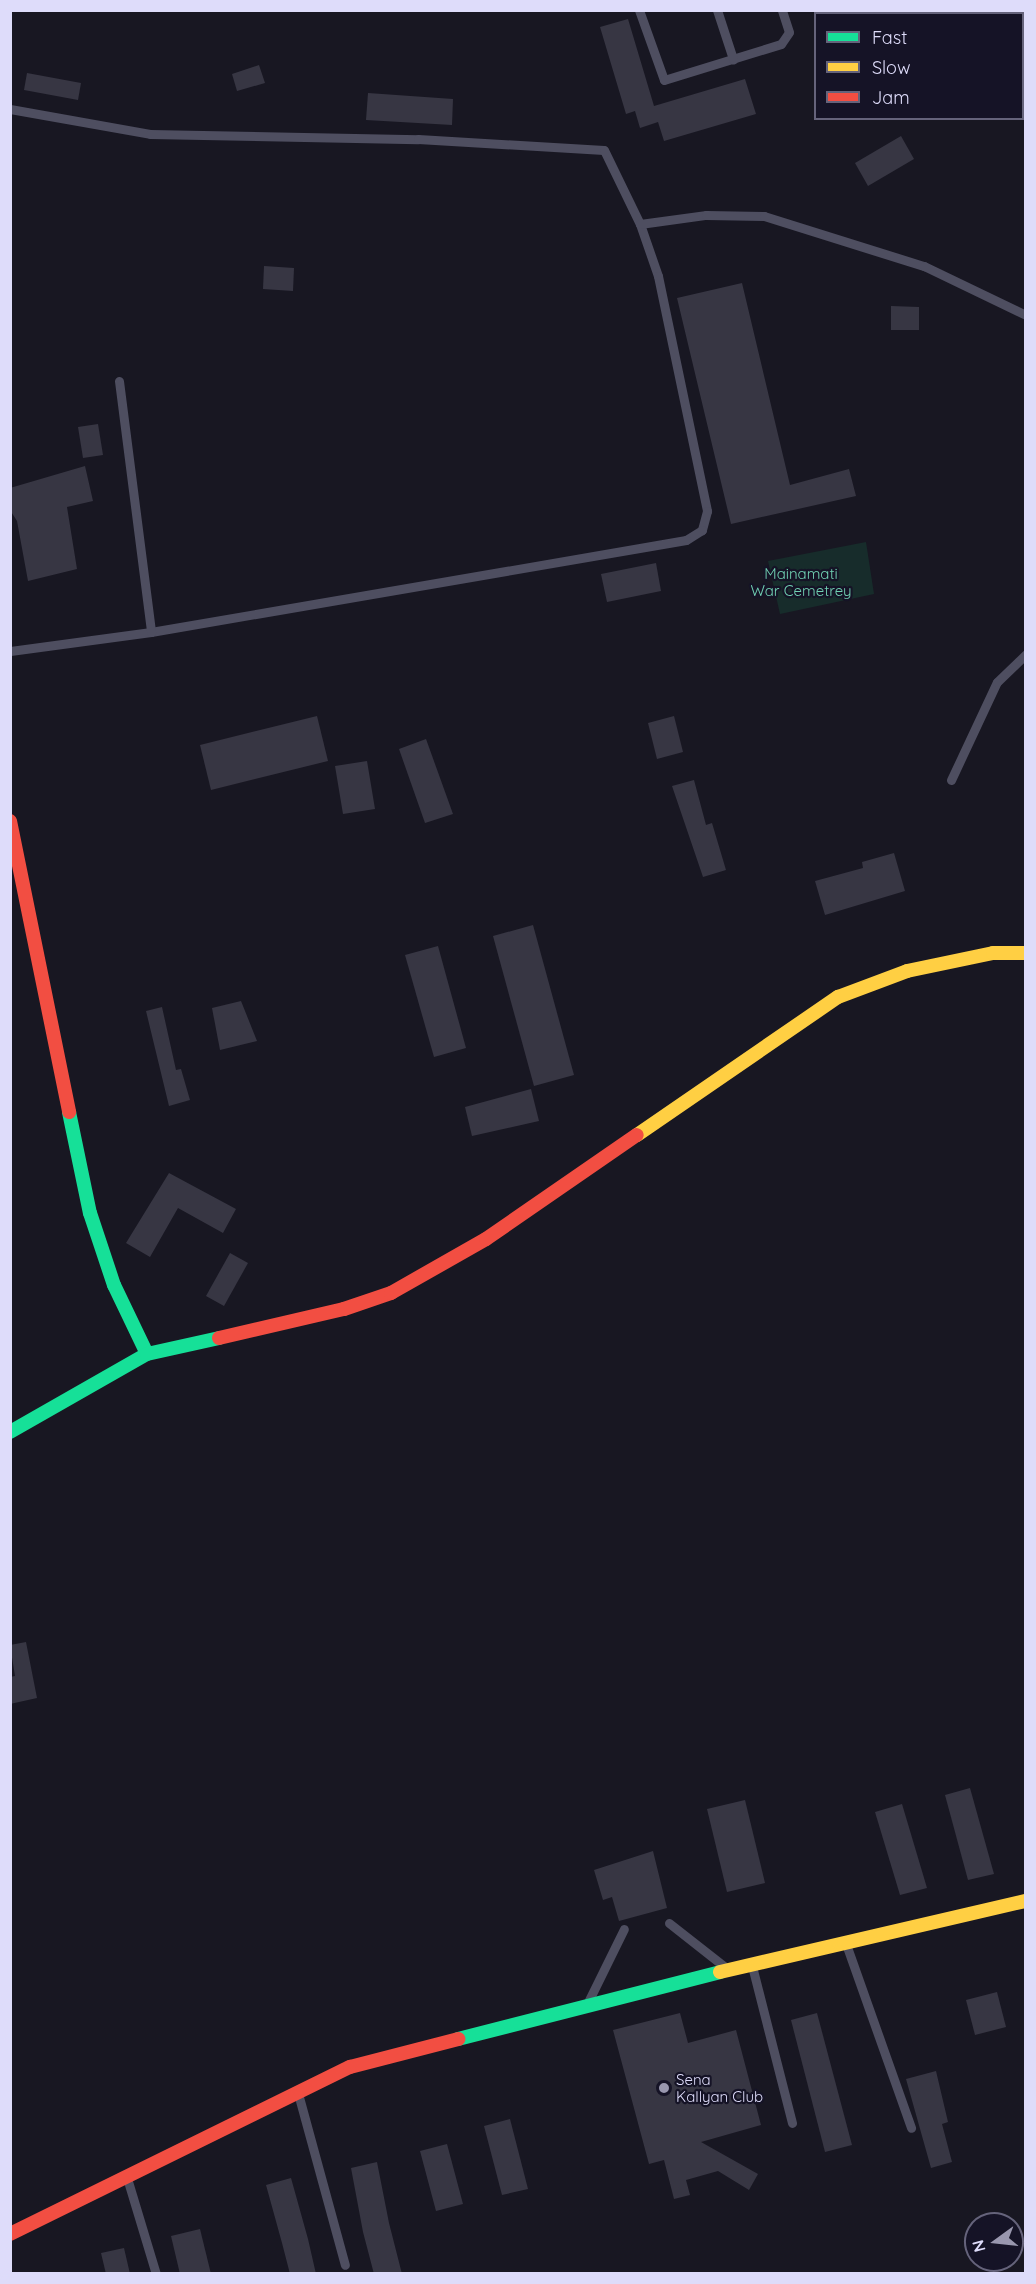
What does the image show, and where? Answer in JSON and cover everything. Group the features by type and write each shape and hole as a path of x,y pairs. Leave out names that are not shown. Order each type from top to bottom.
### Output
{"street":[{"path":"10,821 90,1214 114,1286 147,1354"},
{"path":"10,1432 147,1354 344,1309 391,1293 486,1239 838,997 908,971 993,953 1026,953"},
{"path":"10,2234 350,2067 584,2010 730,1970 1026,1901"}],"lane":[{"path":"639,10 664,80 788,39 782,10"},
{"path":"717,10 733,59"},
{"path":"10,110 150,134 592,146 604,150 640,224 679,367 706,511 702,530 686,540 151,632 10,651"},
{"path":"640,224 706,215 764,216 924,266 1026,315"},
{"path":"119,381 151,632"},
{"path":"951,780 997,682 1026,654"},
{"path":"669,1923 730,1970"},
{"path":"584,2010 624,1929"},
{"path":"845,1942 911,2128"},
{"path":"752,1966 792,2123"},
{"path":"297,2092 345,2265"},
{"path":"126,2176 156,2274"}],"green space":[{"name":"Mainamati War Cemetrey","path":"866,542 874,594 780,614 768,561"}],"building":[{"path":"628,19 654,106 745,79 756,114 664,141 658,122 640,128 635,111 626,114 600,27"},
{"path":"259,65 265,83 237,91 232,74"},
{"path":"27,73 81,83 78,100 24,90"},
{"path":"368,93 453,99 452,125 366,120"},
{"path":"901,136 914,159 868,186 855,163"},
{"path":"264,266 294,268 293,291 263,289"},
{"path":"742,283 790,485 849,469 856,496 731,524 677,298"},
{"path":"891,306 919,307 919,330 891,330"},
{"path":"98,424 103,455 83,458 78,427"},
{"path":"85,466 93,501 67,507 77,569 28,581 17,521 10,510 10,488"},
{"path":"656,563 661,591 607,602 601,574"},
{"path":"317,716 328,761 211,790 200,745"},
{"path":"674,716 683,752 657,759 648,723"},
{"path":"426,739 453,814 425,823 399,749"},
{"path":"367,761 375,809 343,814 335,766"},
{"path":"694,780 706,825 712,823 726,870 703,877 672,786"},
{"path":"894,853 905,891 825,915 815,881 863,868 862,862"},
{"path":"533,925 574,1075 534,1086 493,936"},
{"path":"438,946 466,1048 434,1057 405,955"},
{"path":"241,1001 257,1041 220,1050 212,1008"},
{"path":"162,1007 176,1070 181,1069 190,1100 169,1106 146,1011"},
{"path":"531,1089 539,1121 472,1136 465,1107"},
{"path":"169,1173 236,1209 223,1233 178,1208 150,1257 126,1243"},
{"path":"230,1253 248,1263 224,1306 206,1296"},
{"path":"26,1642 37,1698 10,1704 10,1677 15,1676 10,1645"},
{"path":"970,1788 994,1874 968,1880 945,1795"},
{"path":"745,1800 765,1883 727,1892 707,1809"},
{"path":"902,1804 927,1888 900,1895 875,1812"},
{"path":"653,1851 667,1908 619,1921 612,1897 603,1900 594,1870"},
{"path":"997,1992 1006,2027 975,2035 966,2000"},
{"path":"680,2013 688,2043 736,2030 761,2125 701,2142 758,2174 749,2190 718,2171 686,2180 690,2195 674,2199 664,2160 649,2164 613,2030"},
{"path":"817,2013 852,2145 825,2152 791,2020"},
{"path":"936,2071 948,2122 942,2124 952,2162 931,2168 906,2079"},
{"path":"510,2119 528,2189 502,2195 484,2126"},
{"path":"447,2144 463,2204 436,2211 420,2151"},
{"path":"377,2162 402,2274 374,2274 363,2232 351,2168"},
{"path":"291,2178 316,2274 290,2274 266,2185"},
{"path":"200,2229 211,2274 180,2274 171,2236"},
{"path":"124,2248 130,2274 106,2274 101,2253"}],"traffic: fast":[{"path":"69,1112 90,1213 114,1285 147,1354"},
{"path":"10,1432 147,1354 219,1338"},
{"path":"458,2039 720,1972"}],"traffic: slow":[{"path":"637,1135 838,997 907,971 993,953 1026,953"},
{"path":"720,1972 1026,1901"}],"traffic: jam":[{"path":"10,821 69,1112"},
{"path":"219,1338 344,1309 391,1293 486,1239 637,1135"},
{"path":"10,2234 350,2067 458,2039"}],"place":[{"name":"Sena Kallyan Club","path":"664,2088"}]}
